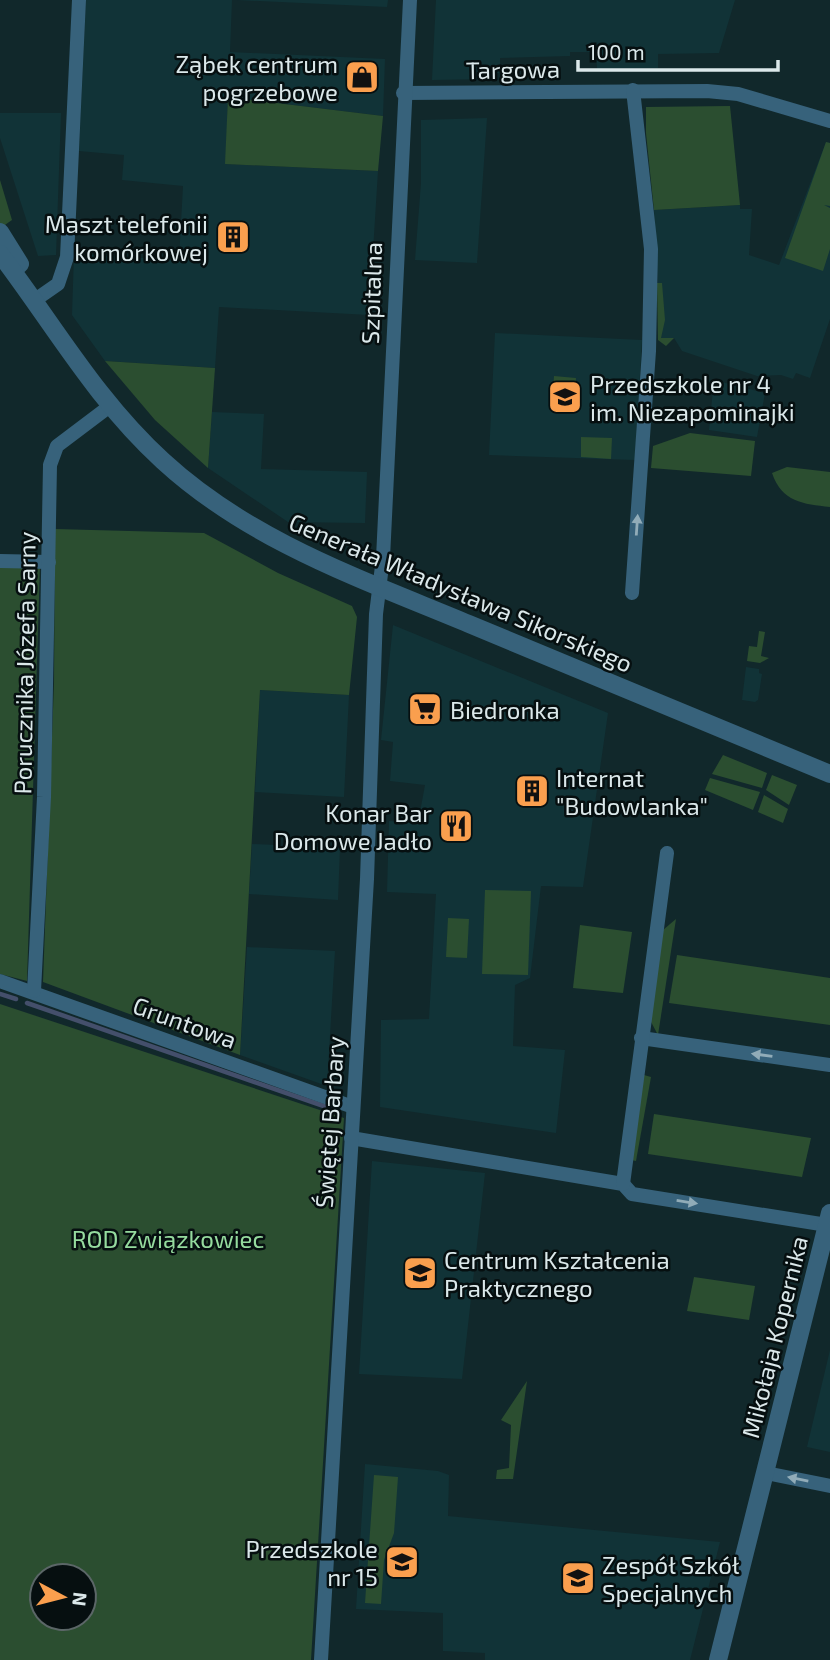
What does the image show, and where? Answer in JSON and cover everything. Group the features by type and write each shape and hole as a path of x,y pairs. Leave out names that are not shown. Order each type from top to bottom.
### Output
{"street":[{"path":"35,300 58,284 66,257 79,0"},
{"name":"Szpitalna","path":"379,588 383,558 403,93 410,0"},
{"path":"632,593 649,351 651,249 633,90"},
{"name":"Targowa","path":"403,93 633,90 738,94 830,121"},
{"name":"Generała Władysława Sikorskiego","path":"0,232 27,279 35,300"},
{"name":"Generała Władysława Sikorskiego","path":"0,254 35,300 55,334 110,406 164,463 219,506 299,552 379,588 830,774"},
{"name":"Porucznika Józefa Sarny","path":"34,991 44,797 53,453 57,446 110,406"},
{"path":"0,561 49,562"},
{"name":"Świętej Barbary","path":"321,1660 379,588"},
{"path":"623,1184 667,853"},
{"name":"Gruntowa","path":"0,981 353,1107"},
{"path":"641,1038 830,1065"},
{"path":"351,1138 623,1184 632,1194 829,1219"},
{"name":"Mikołaja Kopernika","path":"718,1660 829,1219"},
{"name":"Mikołaja Kopernika","path":"766,1473 830,1486"}],"shaded area":[{"path":"86,0 232,0 230,52 385,59 383,116 228,97 226,164 378,171 369,315 219,307 215,368 105,361 72,315 74,254 179,260 183,186 122,180 124,155 79,151"},
{"path":"237,0 388,0 387,7"},
{"path":"436,0 735,0 719,53 658,54 658,68 597,69 596,52 570,52 570,56 500,58 500,73 487,73 487,79 432,80"},
{"path":"0,113 61,113 56,255 38,256 0,138"},
{"path":"487,118 477,263 415,260 421,183 421,120"},
{"path":"826,142 830,143 830,319 810,378 796,373 793,379 781,375 757,376 682,351 674,338 661,339 654,210 740,205 740,209 752,209 749,255 779,265"},
{"name":"Przedszkole nr 4 im. Niezapominajki","path":"495,333 642,340 635,460 489,455"},
{"path":"714,380 765,393 757,437 709,430"},
{"path":"212,412 264,414 261,469 367,472 365,523 288,522 208,468"},
{"path":"393,625 608,713 583,887 541,886 530,978 515,985 513,1046 565,1050 556,1133 380,1107 381,1020 429,1019 436,894 387,892 389,821 418,823 425,785 390,781 393,742 381,740"},
{"path":"746,667 759,669 762,674 758,700 755,702 742,700"},
{"path":"260,690 349,695 344,797 255,792"},
{"path":"252,844 340,848 338,900 249,894"},
{"path":"247,947 335,951 327,1086 240,1055"},
{"name":"Centrum Kształcenia Praktycznego","path":"372,1161 485,1173 462,1379 359,1374"},
{"path":"830,1350 830,1452 807,1447"},
{"name":"Zespół Szkół Specjalnych","path":"365,1464 438,1471 449,1475 448,1516 720,1542 690,1660 485,1660 485,1653 443,1651 443,1613 356,1609"}],"green space":[{"path":"228,97 383,116 378,171 225,164"},
{"path":"730,106 740,205 654,210 646,107"},
{"path":"826,142 830,143 830,206 824,205 830,208 830,249 823,271 785,258"},
{"path":"0,180 12,220 2,227 0,224"},
{"path":"657,283 662,283 665,320 661,338 674,338 666,346 658,340"},
{"path":"105,361 215,368 208,468 155,420"},
{"path":"554,376 576,378 574,409 552,408"},
{"path":"690,433 755,441 751,476 651,468 653,446"},
{"path":"581,437 612,438 611,459 581,457"},
{"path":"787,467 830,472 830,507 802,503 781,490 772,473"},
{"path":"55,529 204,533 278,573 352,606 357,617 349,695 260,690 240,1055 43,982 54,683"},
{"path":"0,564 40,565 27,981 0,974"},
{"path":"759,631 765,632 761,656 769,658 760,663 747,661 749,646 757,647"},
{"path":"723,755 767,773 762,788 712,774"},
{"path":"772,775 797,785 789,805 766,790"},
{"path":"710,778 760,792 753,810 705,790"},
{"path":"764,795 788,809 783,823 758,812"},
{"path":"485,890 531,891 528,975 482,974"},
{"path":"448,918 469,919 467,958 446,957"},
{"path":"676,919 658,1035 650,1020 663,930"},
{"path":"580,925 632,932 623,993 573,988"},
{"path":"677,955 830,978 830,1025 669,1003"},
{"name":"ROD Związkowiec","path":"0,1004 344,1118 311,1660 0,1660"},
{"path":"644,1075 651,1077 636,1161 631,1160"},
{"path":"654,1114 811,1138 802,1177 648,1154"},
{"path":"694,1277 755,1286 749,1320 687,1311"},
{"path":"527,1381 513,1479 496,1479 497,1470 509,1468 511,1425 501,1420"},
{"path":"374,1475 398,1477 394,1533 384,1560 381,1604 365,1603"}],"waterway":[{"path":"0,994 16,999"},
{"path":"27,1003 338,1111"}],"place":[{"name":"Ząbek centrum pogrzebowe","path":"362,77"},
{"name":"Maszt telefonii komórkowej","path":"233,237"},
{"name":"Przedszkole nr 4 im. Niezapominajki","path":"565,397"},
{"name":"Biedronka","path":"425,709"},
{"name":"Internat \"Budowlanka\"","path":"532,791"},
{"name":"Konar Bar Domowe Jadło","path":"456,826"},
{"name":"Centrum Kształcenia Praktycznego","path":"420,1273"},
{"name":"Przedszkole nr 15","path":"402,1562"},
{"name":"Zespół Szkół Specjalnych","path":"578,1578"}]}
